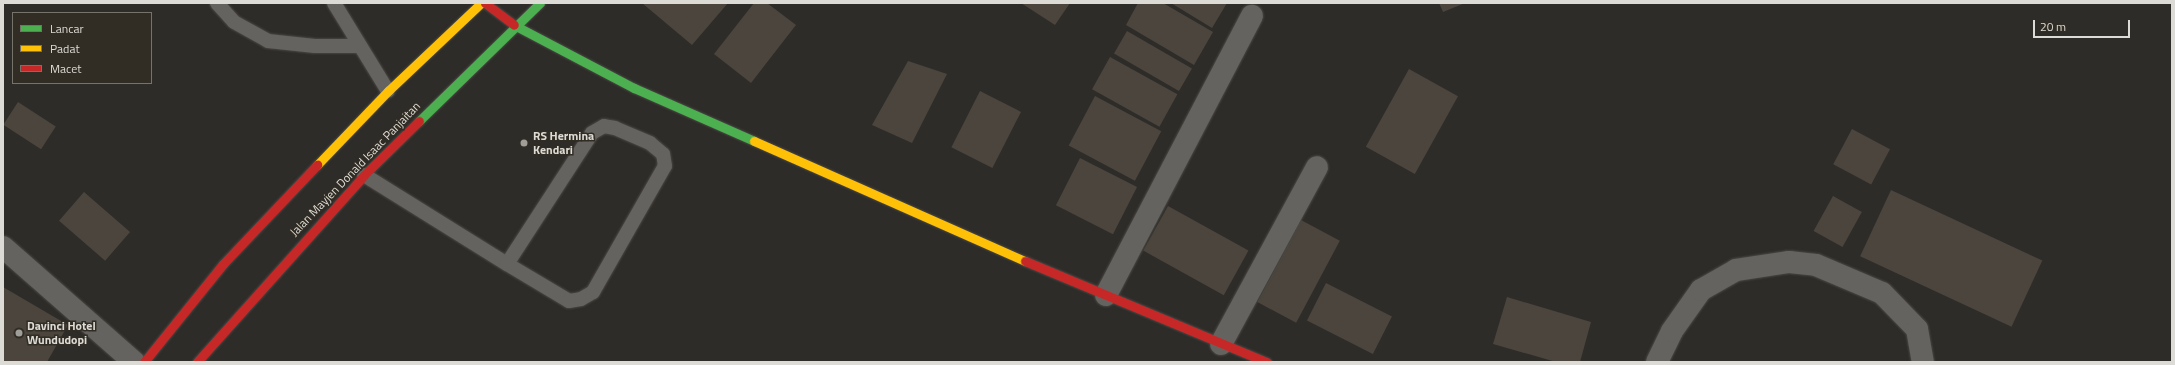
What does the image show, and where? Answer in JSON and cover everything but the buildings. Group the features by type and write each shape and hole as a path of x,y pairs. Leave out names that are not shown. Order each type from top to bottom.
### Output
{"main road":[{"path":"144,362 223,264 388,91 481,3"},
{"path":"485,3 514,25 634,88 1221,344 1239,357 1267,362"},
{"name":"Jalan Mayjen Donald Isaac Panjaitan","path":"197,362 364,175 514,25 540,3"}],"street":[{"path":"1106,295 1252,16"},
{"path":"1221,344 1317,167"},
{"path":"3,247 134,362"},
{"path":"1657,362 1672,332 1701,290 1736,270 1789,262 1816,265 1882,293 1917,329 1922,362"}],"lane":[{"path":"217,3 234,22 268,41 315,46 358,46"},
{"path":"334,3 358,46 388,91"},
{"path":"364,175 507,264 569,301 581,299 593,292 665,166 662,154 650,143 615,128 604,126 592,133 507,264"}],"traffic: fast":[{"path":"419,121 540,3"},
{"path":"514,25 634,88 754,141"}],"traffic: slow":[{"path":"317,165 388,91 481,3"},
{"path":"754,141 1025,261"}],"traffic: jam":[{"path":"485,3 514,25"},
{"path":"197,362 364,175 419,121"},
{"path":"144,362 223,264 317,165"},
{"path":"1025,261 1267,362"}],"place":[{"name":"RS Hermina Kendari","path":"524,143"},
{"name":"Davinci Hotel Wundudopi","path":"19,333"}]}
